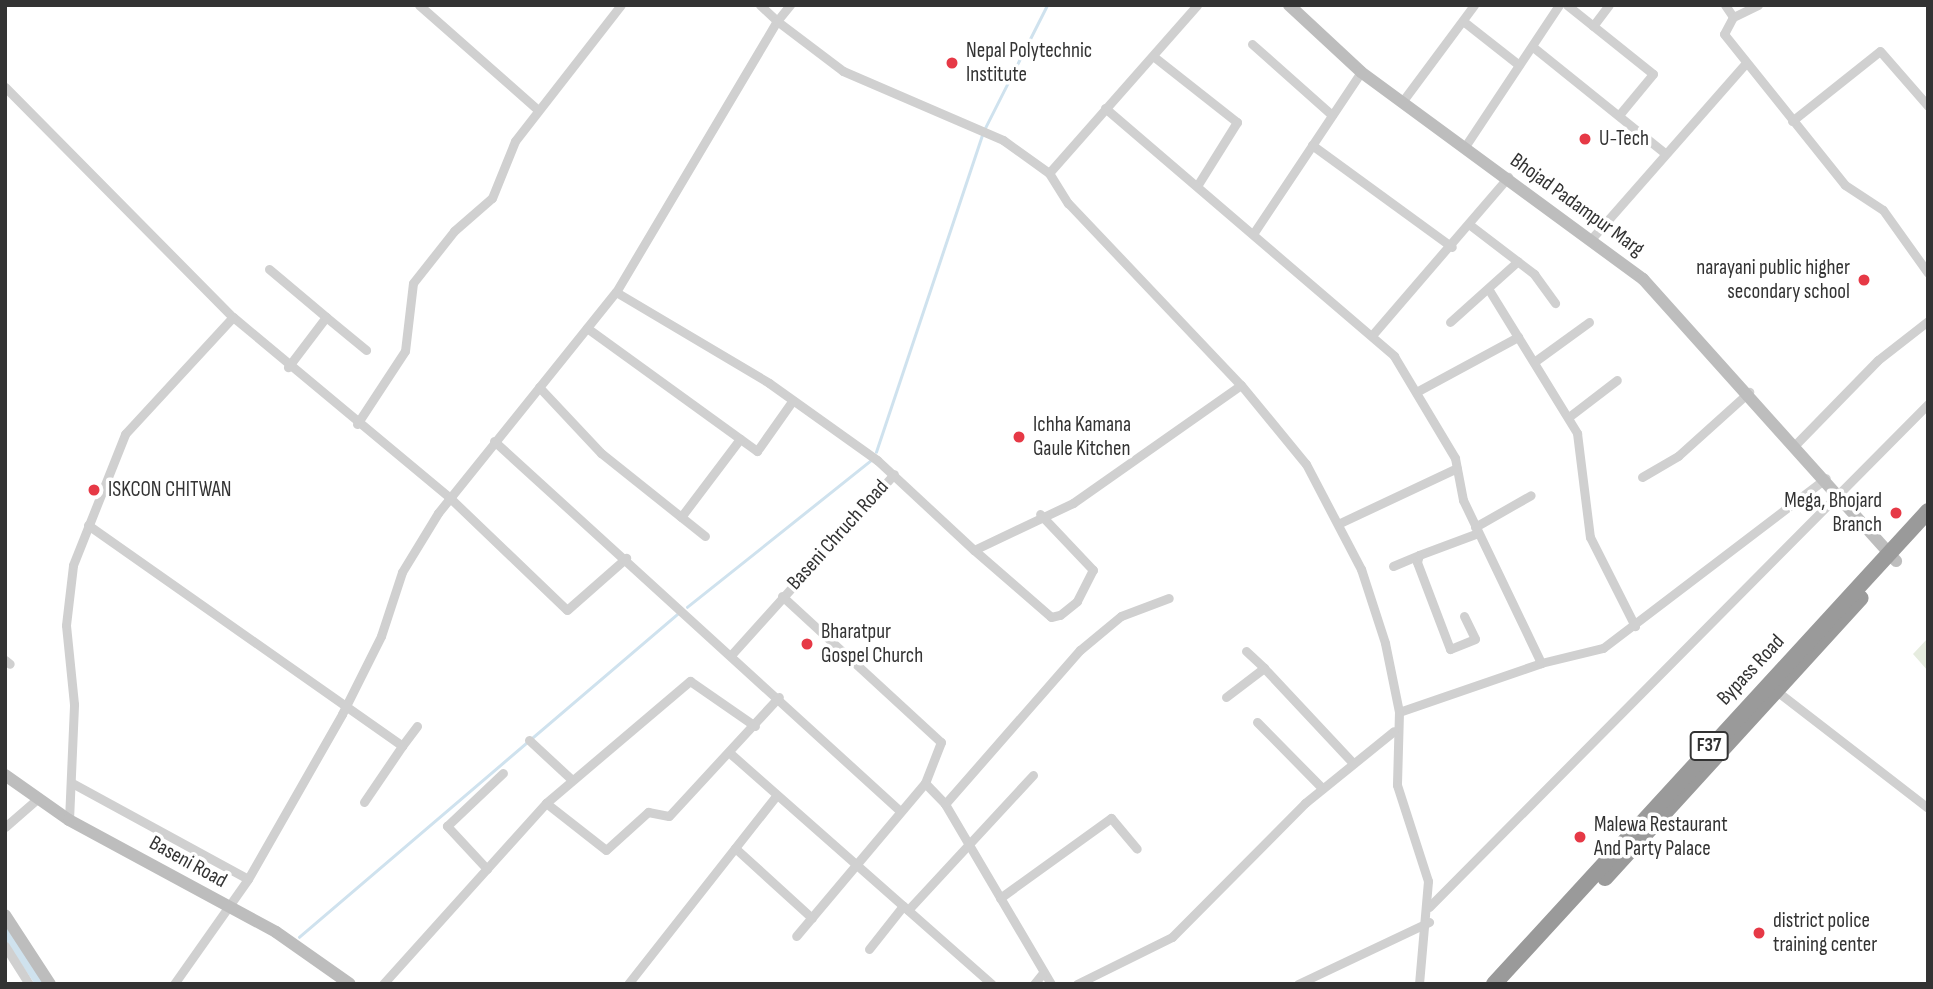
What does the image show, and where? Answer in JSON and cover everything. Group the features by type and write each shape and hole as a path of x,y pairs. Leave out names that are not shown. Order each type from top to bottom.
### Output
{"highway":[{"name":"Bypass Road","path":"1494,984 1926,523"},
{"name":"Bypass Road","path":"1508,984 1772,687"}],"street":[{"path":"419,5 537,109"},
{"path":"357,424 405,351 413,283 454,231 492,198 515,141 537,109 621,5"},
{"path":"760,5 843,71 1003,140 1049,173 1075,212 1241,385 1306,464 1340,523 1374,607 1399,712 1394,731 1397,785 1423,851 1429,907 1419,984"},
{"path":"174,984 248,879 346,705 381,636 402,572 449,497 616,292 777,21 790,5"},
{"path":"1049,173 1197,5"},
{"name":"Bhojad Padampur Marg","path":"1289,5 1361,72 1464,148 1593,237 1663,298 1796,444 1892,557"},
{"path":"1402,102 1474,5"},
{"path":"1464,148 1534,47 1559,5"},
{"path":"1567,5 1653,74 1619,115"},
{"path":"1593,26 1609,5"},
{"path":"1725,5 1733,17"},
{"path":"1758,5 1733,17 1724,34 1845,185 1883,210 1928,273"},
{"path":"1462,21 1519,65"},
{"path":"1252,44 1332,115"},
{"path":"1534,47 1665,153"},
{"path":"1792,121 1880,51 1928,106"},
{"path":"1153,56 1237,122 1197,186"},
{"path":"1593,237 1653,176 1665,153 1745,62"},
{"path":"1252,234 1361,72"},
{"path":"6,90 233,317 288,367 449,497 567,610 626,558"},
{"path":"1105,108 1252,234 1374,333 1418,391 1457,468 1477,530 1541,663"},
{"path":"1312,145 1452,247"},
{"path":"1374,333 1452,247 1508,177"},
{"path":"1470,225 1518,261 1555,303"},
{"path":"1450,322 1489,290 1518,261"},
{"path":"269,269 366,350"},
{"path":"1489,290 1570,416 1582,450 1590,537 1635,626"},
{"path":"616,292 793,400 894,474 974,551 1051,617 1060,615 1077,601 1093,570 1041,514"},
{"path":"69,820 72,783 68,589 88,525 125,434 233,317"},
{"path":"288,367 326,317"},
{"path":"1796,444 1878,360 1928,321"},
{"path":"1534,362 1589,323"},
{"path":"587,328 757,451 793,400"},
{"path":"1418,391 1518,337"},
{"path":"1570,416 1617,380"},
{"path":"974,551 1041,514 1073,503 1241,385"},
{"path":"539,387 601,453 705,536"},
{"path":"1642,477 1678,456 1749,391"},
{"path":"1429,907 1928,404"},
{"path":"681,517 740,439"},
{"path":"494,441 732,654 900,811"},
{"path":"1340,523 1457,468"},
{"name":"Baseni Chruch Road","path":"732,654 894,474"},
{"path":"1399,712 1541,663 1603,648 1826,478"},
{"path":"1393,566 1477,530 1531,495"},
{"path":"88,525 402,746"},
{"path":"1419,555 1450,649 1475,639 1464,616"},
{"name":"Baseni Chruch Road","path":"782,596 941,743 925,783"},
{"path":"945,804 1080,650 1121,616 1169,598"},
{"path":"1246,651 1352,762"},
{"path":"1226,697 1264,668"},
{"path":"383,984 546,803 571,779 690,681 698,681 755,726"},
{"path":"1772,687 1928,808"},
{"path":"546,803 606,850 648,812 669,816 732,755 779,697"},
{"path":"1257,722 1322,788"},
{"path":"364,803 417,726"},
{"path":"1077,984 1172,937 1322,788 1394,731"},
{"path":"529,740 571,779"},
{"path":"732,755 992,984"},
{"path":"487,869 447,826 503,774"},
{"name":"Baseni Road","path":"5,775 36,800 69,820 227,906 351,984"},
{"path":"869,949 1033,775"},
{"path":"72,783 248,879"},
{"path":"796,936 925,783 945,804 1051,984"},
{"path":"628,984 776,796"},
{"path":"5,827 36,800"},
{"path":"1000,898 1111,818 1138,849"},
{"path":"735,848 813,918"},
{"path":"5,915 50,984"},
{"path":"1298,984 1429,922"},
{"path":"5,946 27,983"},
{"path":"1034,984 1043,973"}],"shaded area":[{"path":"1928,638 1928,671 1913,654"}],"waterway":[{"path":"985,128 1047,5"},
{"path":"876,452 982,136"},
{"path":"687,607 871,460"},
{"path":"299,937 678,613"},
{"path":"5,932 40,984"}],"place":[{"name":"Nepal Polytechnic Institute","path":"952,63"},
{"name":"U-Tech","path":"1585,139"},
{"name":"narayani public higher secondary school","path":"1864,280"},
{"name":"Ichha Kamana Gaule Kitchen","path":"1019,437"},
{"name":"ISKCON CHITWAN","path":"94,490"},
{"name":"Mega, Bhojard Branch","path":"1896,513"},
{"name":"Bharatpur Gospel Church","path":"807,644"},
{"name":"Malewa Restaurant And Party Palace","path":"1580,837"},
{"name":"district police training center","path":"1759,933"}]}
